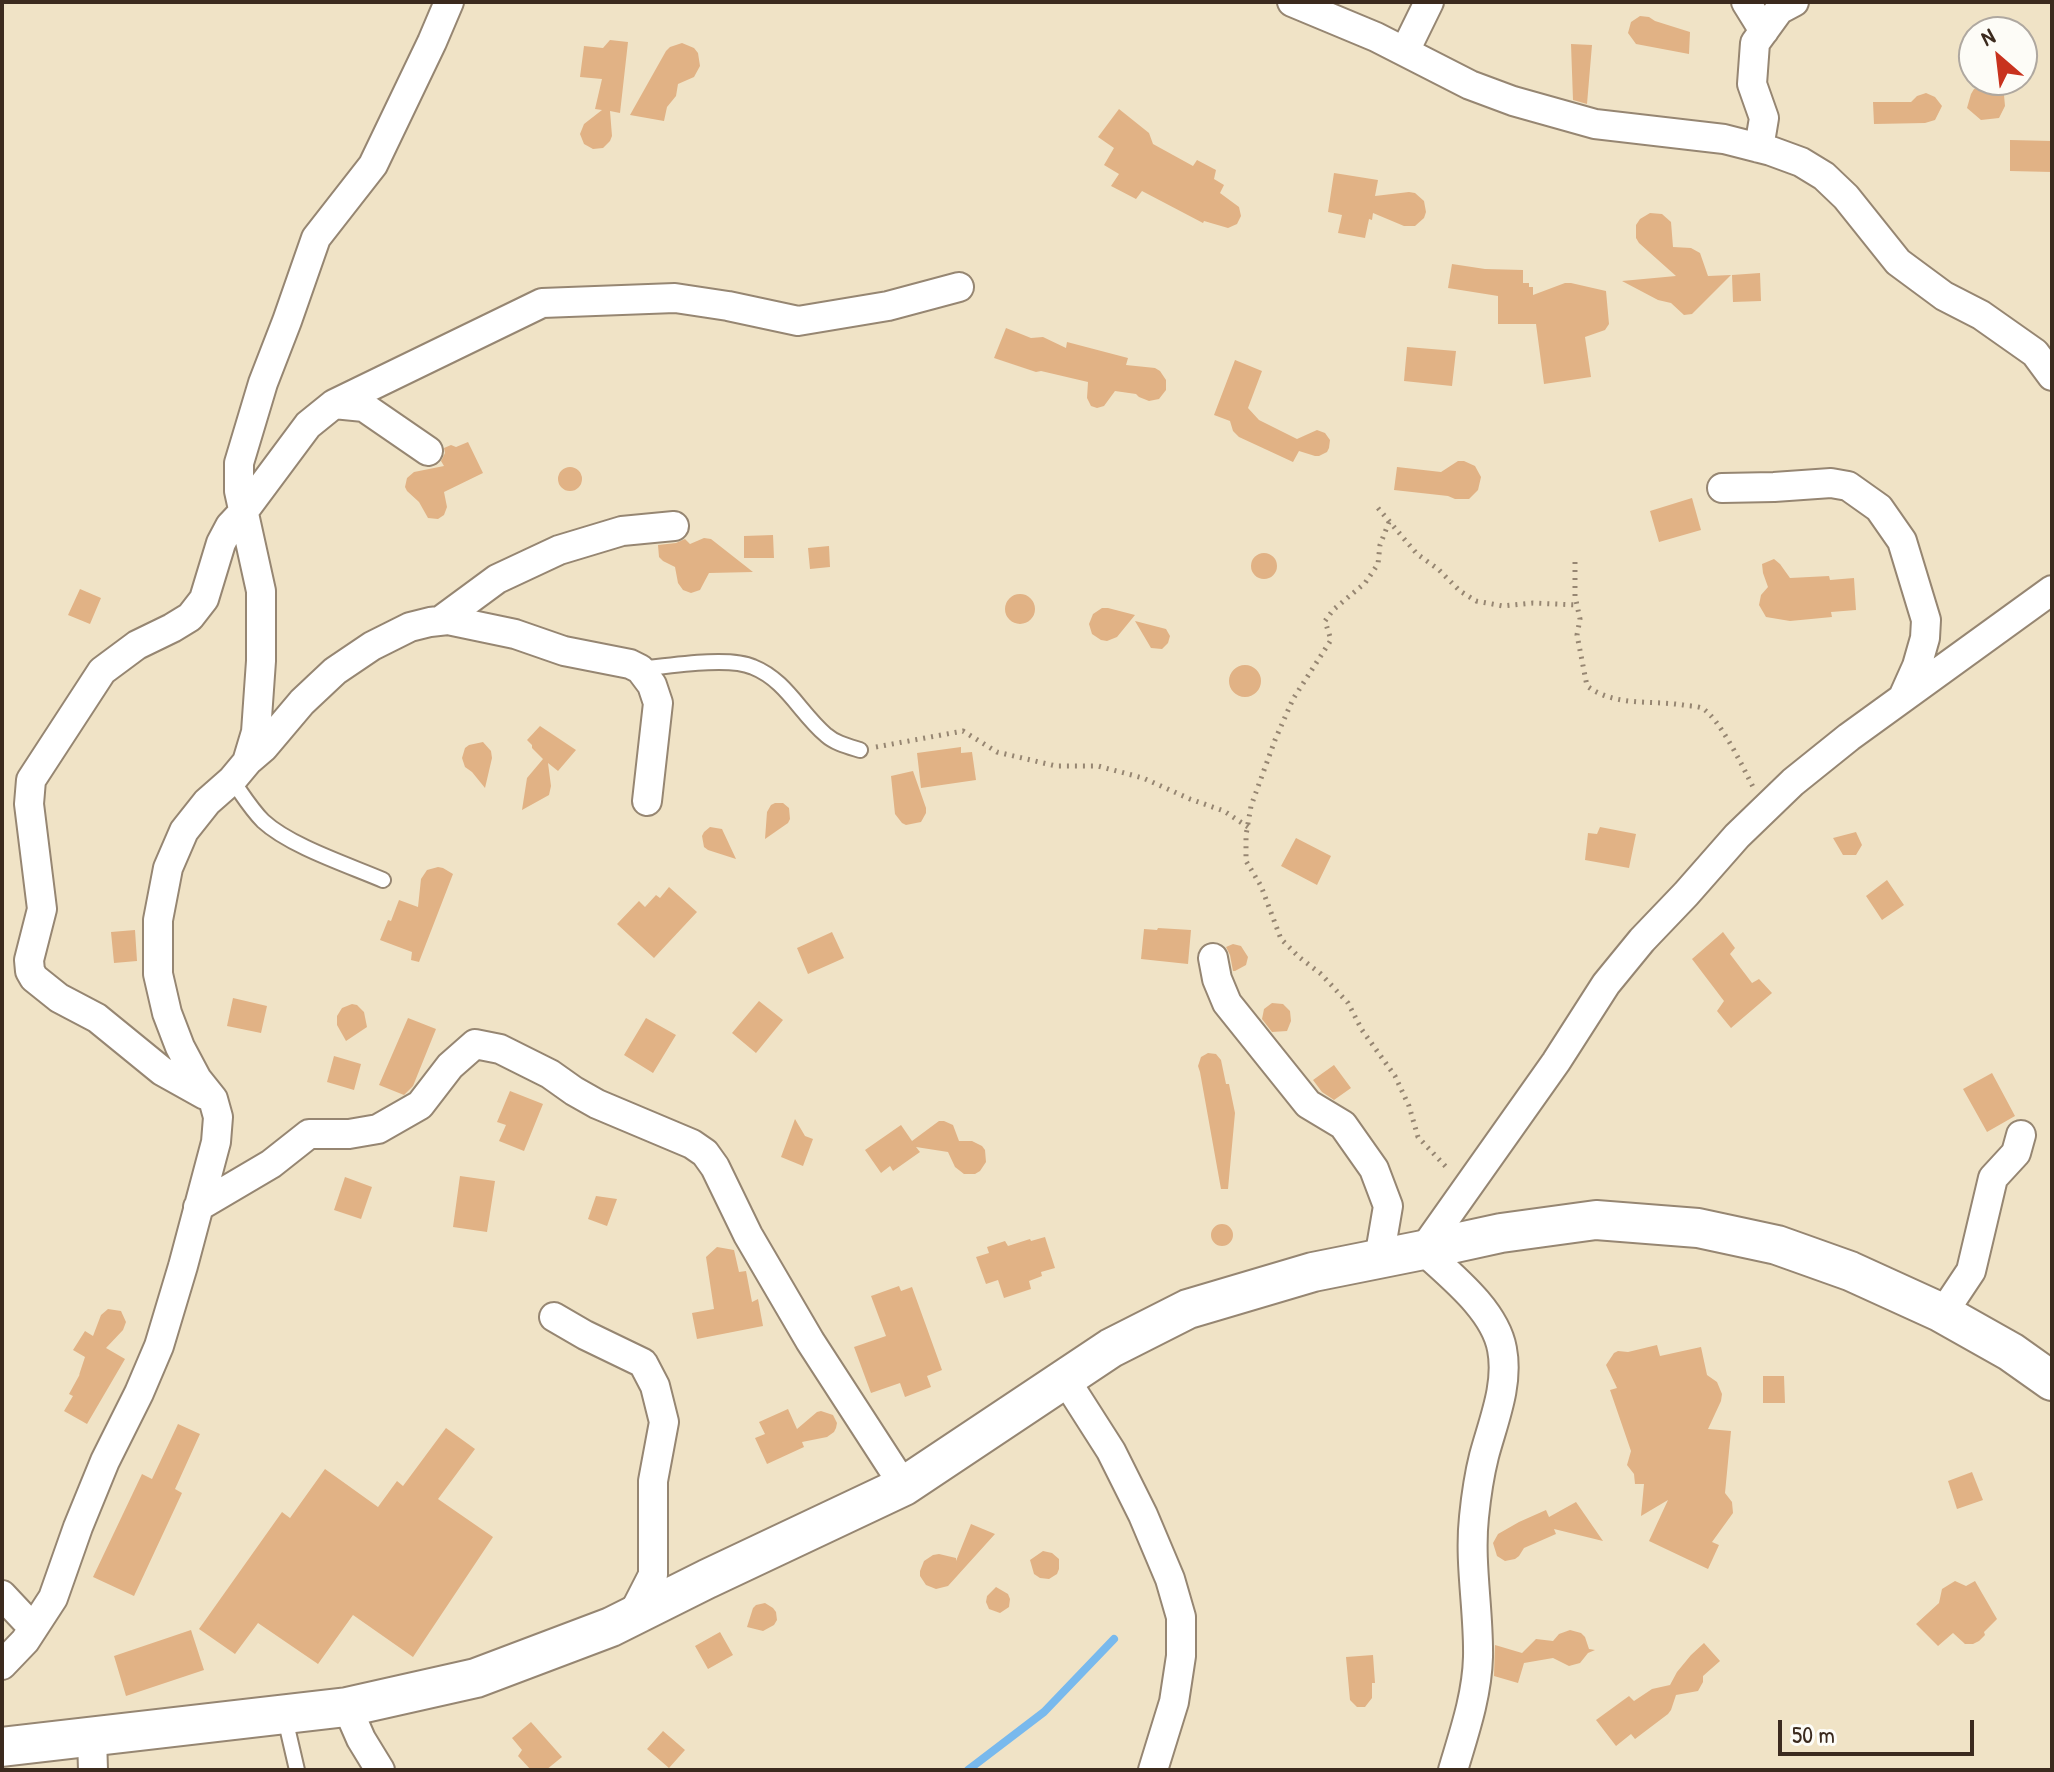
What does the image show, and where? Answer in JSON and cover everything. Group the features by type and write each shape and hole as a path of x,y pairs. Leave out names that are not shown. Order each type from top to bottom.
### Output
{"street":[{"path":"239,771 256,732 261,661 261,591 239,491 239,463 263,383 316,238 373,165 449,2"},
{"path":"1292,2 1376,37 1470,85 1513,101 1595,124 1724,139 1801,162 1824,176 1846,197 1898,262 1944,296 1981,315 2035,353 2052,376"},
{"path":"1405,51 1429,2"},
{"path":"1746,2 1764,31"},
{"path":"1759,148 1764,118 1752,84 1755,43 1779,10 1794,2"},
{"path":"213,1099 162,1071 97,1018 59,998 30,971 29,960 42,909 32,836 31,780 102,671 137,645 190,617 204,599 221,543 230,526 308,425 334,404 542,303 675,298 798,321 888,306 959,287"},
{"path":"334,404 364,407 428,451"},
{"path":"1722,488 1831,483 1848,486 1879,508 1902,541 1926,620 1925,638 1917,666 1904,696"},
{"path":"440,621 497,579 559,550 622,531 674,526"},
{"path":"1423,1250 1556,1062 1606,984 1737,836 1793,782 1849,737 2052,590"},
{"path":"2,1665 25,1641 53,1598 105,1461 159,1346 216,1142 218,1117 213,1099 180,1047 167,1013 158,974 158,920 168,868 184,831 207,802 335,671 372,646 410,627 448,620 515,634 564,651 630,664 640,669 652,685 658,703 647,801"},
{"path":"1213,958 1217,979 1227,1003 1308,1104 1343,1125 1374,1169 1388,1206 1379,1259"},
{"path":"198,1207 271,1164 309,1134 349,1134 378,1129 420,1105 450,1066 475,1044 500,1049 550,1074 597,1104 692,1144 705,1153 748,1235 810,1341 904,1486"},
{"path":"1943,1313 1971,1271 1993,1178 2016,1153 2021,1135"},
{"path":"2,1747 92,1754 284,1714 347,1707 476,1678 611,1627 904,1486 1111,1348 1188,1309 1313,1272 1501,1233 1596,1220 1698,1228 1777,1245 1850,1271 1943,1313 2011,1352 2052,1381"},
{"path":"1423,1250 1470,1294 1492,1324 1502,1347 1504,1371 1499,1402 1482,1461 1474,1520 1478,1658 1472,1709 1453,1770"},
{"path":"554,1317 643,1363 655,1386 664,1422 653,1481 653,1575 632,1616"},
{"path":"1065,1379 1111,1451 1143,1515 1170,1579 1181,1617 1181,1656 1174,1702 1153,1770"},
{"path":"2,1595 33,1628"},
{"path":"347,1707 361,1739 380,1770"}],"lane":[{"path":"640,669 725,663 750,665 776,680 826,735 842,745 860,750"},
{"path":"239,771 248,803 264,822 290,840 383,880"},
{"path":"284,1714 297,1770"}],"path":[{"path":"1378,508 1417,554 1476,601 1503,606 1533,603 1577,605"},
{"path":"1389,522 1380,545 1378,564 1365,583 1333,610 1325,621 1331,640 1293,699 1251,806 1246,861 1265,896 1281,939 1348,1003 1362,1030 1395,1076 1409,1106 1418,1137 1468,1187"},
{"path":"1575,562 1573,574 1580,619 1577,635 1587,686 1598,695 1624,701 1665,702 1701,708 1721,729 1764,809"},
{"path":"860,750 963,731 997,752 1056,766 1098,766 1143,778 1224,811 1248,827"}],"building":[{"path":"1640,16 1690,32 1689,54 1636,44 1628,33 1631,22"},
{"path":"610,40 628,42 620,113 610,111 610,141 603,148 593,149 584,144 580,134 584,124 602,110 595,109 602,79 580,77 584,46 603,48"},
{"path":"682,43 698,53 700,66 694,77 678,84 664,121 630,115 666,51"},
{"path":"1571,44 1592,45 1587,104 1573,100"},
{"path":"1926,93 1935,97 1942,106 1935,120 1874,124 1873,102 1911,102"},
{"path":"1970,96 2004,96 2005,106 1999,118 1981,120 1967,108"},
{"path":"1119,109 1149,133 1153,144 1193,166 1197,160 1216,170 1214,179 1224,185 1220,193 1239,207 1241,216 1237,224 1228,228 1203,223 1142,191 1136,199 1111,186 1119,174 1104,165 1114,148 1098,137"},
{"path":"2010,140 2052,141 2052,172 2010,171"},
{"path":"1334,173 1378,180 1375,196 1415,193 1424,201 1424,218 1415,226 1404,226 1373,213 1365,238 1338,233 1342,215 1328,212"},
{"path":"1650,213 1662,214 1671,222 1673,247 1691,248 1700,253 1708,276 1731,275 1692,314 1684,315 1671,303 1658,300 1622,281 1676,276 1636,238 1636,225"},
{"path":"1452,264 1523,270 1523,283 1533,287 1533,295 1565,283 1606,291 1609,324 1605,330 1585,337 1591,377 1544,384 1536,324 1498,324 1498,296 1448,288"},
{"path":"1760,273 1761,301 1733,302 1732,275"},
{"path":"1006,328 1031,338 1043,337 1066,348 1067,342 1128,358 1126,365 1155,368 1166,380 1166,390 1159,399 1149,401 1136,394 1115,391 1104,406 1091,406 1087,398 1088,382 1036,372 994,358"},
{"path":"1407,347 1456,351 1452,386 1404,381"},
{"path":"1235,360 1262,371 1248,408 1259,420 1297,439 1317,430 1325,433 1330,440 1327,452 1315,456 1299,451 1293,462 1239,437 1230,421 1214,415"},
{"path":"468,442 483,473 444,492 447,507 444,515 438,519 428,518 419,502 407,491 407,478 414,472 444,466 441,461 444,448"},
{"path":"1458,461 1475,466 1481,477 1478,490 1469,499 1394,490 1397,467 1441,472"},
{"path":"570,467 579,470 582,479 579,488 570,491 561,488 558,479 561,470"},
{"path":"1692,498 1701,530 1659,542 1650,511"},
{"path":"773,535 774,558 744,558 744,536"},
{"path":"704,538 711,539 753,572 709,573 700,590 691,593 683,590 678,583 675,567 659,557 658,545 685,539 690,544"},
{"path":"829,546 830,567 810,569 808,548"},
{"path":"1264,553 1274,556 1277,566 1274,576 1264,579 1254,576 1251,566 1254,556"},
{"path":"1774,559 1790,578 1854,578 1856,610 1831,612 1832,617 1790,621 1766,617 1759,605 1761,595 1768,587 1762,564"},
{"path":"80,589 101,598 90,624 68,615"},
{"path":"1020,594 1031,598 1035,609 1031,620 1020,624 1009,620 1005,609 1009,598"},
{"path":"1102,608 1135,615 1117,637 1101,640 1092,634 1089,624 1093,614"},
{"path":"1135,621 1166,629 1170,636 1168,643 1162,649 1151,648"},
{"path":"1245,665 1256,670 1261,681 1256,692 1245,697 1234,692 1229,681 1234,670"},
{"path":"540,726 576,750 558,771 548,763 549,795 522,810 527,778 543,759 527,740"},
{"path":"483,742 491,751 492,758 485,788 465,767 462,758 465,748"},
{"path":"961,747 961,753 972,752 976,780 921,788 917,753"},
{"path":"913,771 926,813 921,822 906,825 895,814 891,776"},
{"path":"775,803 783,803 789,808 790,819 765,839 767,812"},
{"path":"710,827 722,829 736,859 704,847 702,836"},
{"path":"1600,827 1636,834 1629,868 1585,860 1588,833 1597,834"},
{"path":"1856,832 1862,845 1856,855 1843,855 1833,838"},
{"path":"1296,838 1331,856 1317,885 1281,866"},
{"path":"438,867 453,874 419,962 411,960 412,952 380,940 399,900 418,907 421,879 427,870"},
{"path":"1887,880 1904,905 1882,920 1866,896"},
{"path":"669,887 697,912 654,958 617,924 639,901 645,907 656,895 660,898"},
{"path":"1144,929 1191,930 1188,964 1141,959"},
{"path":"135,930 137,961 114,963 111,932"},
{"path":"832,932 844,958 808,974 797,948"},
{"path":"1723,932 1735,948 1730,954 1752,983 1759,979 1772,993 1731,1028 1717,1011 1724,1001 1692,959"},
{"path":"1233,944 1241,946 1248,957 1246,965 1235,971 1226,947"},
{"path":"233,998 267,1006 261,1033 227,1026"},
{"path":"759,1001 783,1020 756,1053 732,1033"},
{"path":"1272,1003 1283,1004 1290,1011 1291,1021 1287,1031 1272,1032 1262,1019 1264,1009"},
{"path":"352,1004 364,1012 367,1027 346,1041 337,1025 337,1016 342,1008"},
{"path":"408,1018 436,1029 413,1086 404,1095 379,1085"},
{"path":"646,1018 676,1035 653,1073 624,1055"},
{"path":"1208,1053 1216,1054 1221,1060 1235,1113 1228,1189 1221,1189 1198,1066 1201,1057"},
{"path":"334,1056 361,1064 354,1090 327,1082"},
{"path":"1334,1065 1351,1088 1334,1100 1322,1092 1313,1080"},
{"path":"1992,1073 2015,1116 1987,1132 1963,1089"},
{"path":"510,1091 543,1104 524,1151 499,1141 506,1125 497,1122"},
{"path":"795,1119 805,1136 813,1139 803,1166 781,1157"},
{"path":"939,1121 953,1125 959,1141 972,1141 982,1146 986,1162 980,1171 964,1174 955,1167 948,1152 916,1147 920,1152 893,1171 890,1166 881,1173 865,1150 901,1125 912,1141"},
{"path":"460,1176 495,1181 487,1232 453,1227"},
{"path":"345,1177 372,1187 361,1219 334,1210"},
{"path":"596,1196 617,1199 607,1226 588,1219"},
{"path":"1218,1224 1226,1224 1233,1235 1226,1246 1218,1246 1211,1239 1211,1231"},
{"path":"1045,1237 1055,1268 1041,1272 1042,1276 1029,1281 1031,1289 1004,1298 998,1280 986,1284 976,1257 989,1253 987,1247 1005,1241 1008,1246"},
{"path":"717,1247 734,1250 739,1272 746,1271 752,1302 758,1299 763,1326 697,1339 692,1313 714,1309 706,1257"},
{"path":"899,1286 901,1291 912,1287 942,1370 927,1376 931,1387 905,1397 900,1383 871,1393 854,1347 886,1336 871,1296"},
{"path":"108,1309 121,1311 126,1322 123,1330 106,1348 125,1359 87,1424 64,1411 73,1396 69,1394 85,1357 73,1350 85,1331 93,1336 101,1315"},
{"path":"1657,1345 1660,1356 1701,1347 1707,1375 1717,1382 1722,1394 1708,1429 1731,1431 1725,1493 1732,1502 1733,1513 1712,1542 1719,1545 1708,1569 1649,1541 1668,1500 1641,1516 1644,1484 1635,1484 1634,1474 1627,1465 1631,1451 1610,1390 1617,1388 1606,1365 1618,1351 1628,1352"},
{"path":"1763,1376 1784,1376 1785,1403 1763,1403"},
{"path":"788,1409 797,1429 821,1411 833,1415 836,1428 827,1437 802,1442 804,1447 767,1464 755,1438 765,1434 759,1422"},
{"path":"178,1424 200,1434 175,1489 182,1493 134,1596 93,1577 142,1474 152,1479"},
{"path":"446,1428 475,1449 438,1499 493,1537 413,1657 353,1615 318,1664 258,1623 235,1654 199,1629 282,1512 290,1518 325,1469 378,1507 397,1481 403,1486"},
{"path":"1972,1472 1983,1500 1957,1509 1948,1481"},
{"path":"1576,1502 1603,1541 1554,1529 1556,1534 1524,1548 1515,1559 1505,1561 1497,1556 1493,1543 1498,1534 1546,1510 1549,1517"},
{"path":"971,1524 995,1534 948,1586 936,1589 926,1585 920,1576 924,1561 939,1554 956,1558 956,1561"},
{"path":"1043,1551 1059,1559 1057,1574 1049,1579 1034,1574 1030,1560"},
{"path":"1955,1581 1966,1586 1975,1581 1997,1619 1984,1632 1985,1635 1973,1644 1965,1644 1953,1633 1938,1646 1916,1624 1939,1603 1942,1589"},
{"path":"996,1587 1008,1594 1010,1599 1009,1607 1000,1613 989,1609 986,1602 987,1596"},
{"path":"765,1603 776,1612 774,1625 763,1631 747,1627 753,1608"},
{"path":"191,1630 204,1670 126,1696 114,1656"},
{"path":"1570,1630 1581,1633 1589,1649 1595,1650 1580,1663 1569,1666 1553,1658 1524,1663 1518,1683 1494,1676 1495,1645 1522,1653 1536,1639 1553,1641 1559,1634"},
{"path":"720,1632 733,1655 708,1669 695,1646"},
{"path":"1704,1643 1720,1661 1703,1676 1698,1691 1676,1695 1668,1714 1635,1739 1631,1734 1616,1746 1596,1720 1629,1696 1634,1701 1652,1689 1670,1685 1677,1672"},
{"path":"1373,1655 1375,1683 1372,1683 1372,1698 1365,1707 1357,1707 1350,1700 1346,1657"},
{"path":"531,1722 562,1757 546,1770 531,1770 518,1756 522,1750 512,1738"},
{"path":"663,1731 685,1750 669,1768 647,1749"}],"waterway":[{"path":"968,1770 1044,1712 1114,1639"}]}
